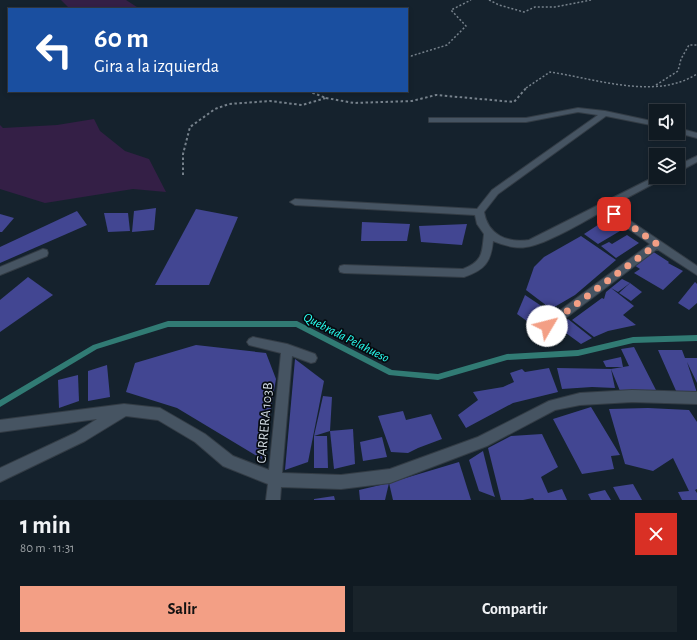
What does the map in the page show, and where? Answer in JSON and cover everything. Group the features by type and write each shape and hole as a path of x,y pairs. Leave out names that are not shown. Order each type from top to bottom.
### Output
{"street":[{"path":"432,120 526,120 578,110 605,113 649,122"},
{"path":"479,212 495,192 605,113"},
{"path":"685,132 697,136"},
{"path":"685,165 697,159"},
{"path":"479,212 483,227 488,233 515,244 527,244 543,238 649,184"},
{"path":"295,202 479,212"},
{"path":"603,207 657,244 694,266"},
{"path":"344,269 464,273 476,269 485,260 488,233"},
{"path":"547,326 657,244"},
{"path":"0,271 43,253"},
{"path":"253,342 287,349 311,358"},
{"name":"CARRERA 103B","path":"273,500 287,349"},
{"path":"0,426 124,410 160,414 200,438 228,461 276,480 341,482 390,476 482,442 553,405 580,399 632,396 697,398"},
{"path":"0,475 80,438 124,410"}],"path":[{"path":"408,55 411,56 448,45 466,26 451,10 471,0"},
{"path":"489,0 499,5 524,12 535,7 555,7 591,0"},
{"path":"654,86 678,71 681,59 689,45 697,45"},
{"path":"311,92 326,98 354,103 412,101 436,95 514,102 528,85 550,72 619,85 654,86 680,82 697,74"},
{"path":"183,175 183,154 190,127 215,109 229,104 270,101 302,105 326,98"}],"shaded area":[{"path":"61,0 126,0 138,8 70,8"},
{"path":"94,119 100,131 125,151 149,159 166,192 133,189 45,203 0,189 0,125 3,128 57,125"}],"building":[{"path":"156,208 154,230 132,232 134,211"},
{"path":"196,209 238,217 209,285 155,285"},
{"path":"77,211 87,225 0,263 0,247"},
{"path":"104,213 128,213 130,231 108,232"},
{"path":"0,214 14,218 2,232 0,232"},
{"path":"604,221 620,231 598,244 584,234"},
{"path":"362,222 410,224 407,241 361,241"},
{"path":"467,224 462,245 421,242 419,226"},
{"path":"627,235 639,243 616,258 601,246 609,242 612,244"},
{"path":"581,236 616,260 575,295 551,309 526,290 534,267 544,257"},
{"path":"652,251 669,262 668,263 683,271 663,290 634,273 640,269 634,265"},
{"path":"28,277 53,295 0,332 0,300"},
{"path":"622,279 630,283 618,292 611,288 634,306 623,315 636,325 608,331 594,337 572,320 602,298 604,299 606,292"},
{"path":"695,282 697,284 697,303 689,310 678,303"},
{"path":"630,283 642,292 631,301 619,293"},
{"path":"525,295 549,311 534,326 517,314"},
{"path":"568,319 592,338 581,344 559,328"},
{"path":"196,345 266,353 276,379 262,459 177,408 126,392 135,363"},
{"path":"634,347 657,392 620,391 611,369 629,366 621,349"},
{"path":"658,350 682,350 685,358 697,358 697,383 687,362 697,393 677,393"},
{"path":"621,357 623,367 606,367 603,361"},
{"path":"295,359 324,381 308,462 285,470"},
{"path":"107,365 110,397 88,401 88,371"},
{"path":"549,368 558,392 513,403 466,428 458,415 478,400 473,392 503,387 514,382 510,373 522,369 525,372"},
{"path":"557,368 611,369 615,388 592,387 562,389"},
{"path":"78,375 79,401 59,408 58,380"},
{"path":"323,396 332,397 330,431 314,436"},
{"path":"591,407 620,455 611,456 614,469 582,474 553,419"},
{"path":"648,408 689,410 697,422 697,489 695,490 697,493 697,500 682,500 678,492 689,491 673,458 653,471 625,464 609,409"},
{"path":"403,411 406,420 431,414 442,439 408,453 391,452 378,416"},
{"path":"353,429 355,464 334,469 330,431"},
{"path":"542,434 558,467 541,477 548,493 562,489 567,500 534,500 533,498 523,500 501,500 488,448 511,436"},
{"path":"314,436 327,436 328,468 314,468"},
{"path":"382,437 387,457 363,461 360,442"},
{"path":"483,451 495,497 479,491 469,460"},
{"path":"459,462 471,500 393,500 389,483"},
{"path":"389,483 385,500 360,500 359,490"},
{"path":"633,484 642,500 620,500 613,487"},
{"path":"605,490 611,500 591,500 588,494"},
{"path":"334,496 335,500 314,500 314,499"}],"waterway":[{"name":"Quebrada Pelahueso","path":"0,404 95,347 168,324 297,324 391,373 438,377 507,357 578,353 633,340 697,338"}],"route":[{"path":"547,326 657,244 614,214"}]}
